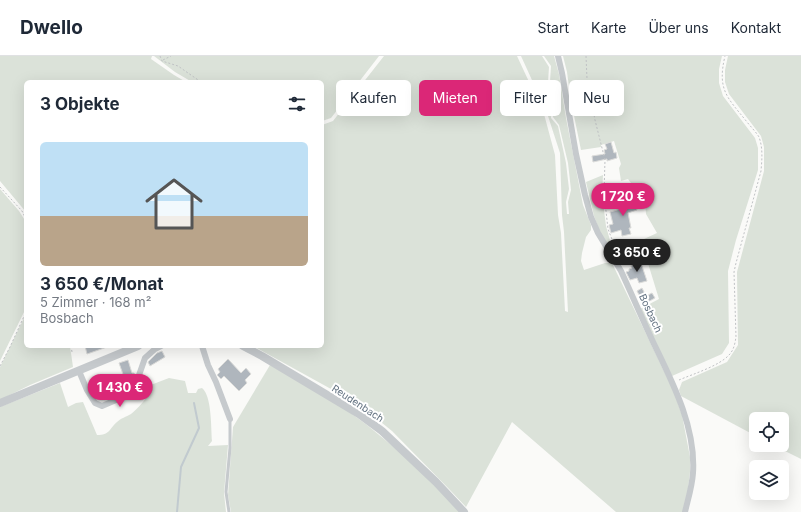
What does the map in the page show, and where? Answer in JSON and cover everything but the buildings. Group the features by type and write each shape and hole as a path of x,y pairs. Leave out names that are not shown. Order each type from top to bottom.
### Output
{"street":[{"name":"Bosbach","path":"558,56 584,195 591,217 598,233 621,271 673,383 685,417 693,472 691,489 685,512"},
{"path":"0,404 133,348"},
{"path":"79,371 87,390 95,403 102,406 116,400 121,389 138,378 145,358 157,348"},
{"path":"203,348 230,419"},
{"name":"Reudenbach","path":"247,348 359,414 376,426 436,482 464,512"}],"lane":[{"path":"229,512 226,492 230,448 230,419"}],"path":[{"path":"160,56 162,61"},
{"path":"162,61 171,56"},
{"path":"586,56 587,79 605,160 604,193 608,229 615,248"},
{"path":"673,383 722,361 733,349 736,337 734,272 761,171 762,148 758,136 726,95 722,82 722,69 725,56"},
{"path":"162,61 178,66 198,80"},
{"path":"0,187 24,215"},
{"path":"0,366 24,316"},
{"path":"71,348 72,352"}],"shaded area":[{"path":"0,56 152,56 151,59 183,80 24,80 24,210 0,181"},
{"path":"154,56 379,56 360,80 336,80 336,112 331,118 324,120 324,80 189,80"},
{"path":"384,56 517,56 528,80 500,80 500,116 545,116 555,155 565,311 568,312 560,153 548,116 551,116 558,126 566,163 569,189 566,202 567,214 569,214 568,202 571,190 568,163 559,125 553,116 561,116 561,87 583,205 591,225 591,230 586,237 581,261 584,270 605,263 612,263 674,392 682,415 690,457 688,489 683,512 616,512 512,422 466,507 392,431 360,405 257,348 324,348 324,124 333,121 337,116 411,116 411,80 365,80"},
{"path":"521,56 542,56 549,67 548,80 532,80"},
{"path":"544,56 554,56 560,80 550,80 551,66"},
{"path":"563,56 722,56 719,69 719,83 723,96 755,138 758,148 758,170 728,271 729,343 722,354 672,376 640,309 659,299 643,247 646,246 644,239 657,233 646,214 645,202 628,179 621,181 619,168 621,164 614,141 601,145 601,147 581,150 574,116 624,116 624,80 569,80 569,86"},
{"path":"728,56 801,56 801,459 787,452 789,452 789,412 749,412 749,432 681,396 679,390 682,382 727,362 738,345 737,272 764,171 764,147 761,136 729,94 725,82 725,70"},
{"path":"603,175 602,194 606,226 614,255 600,232 594,216 586,182"},
{"path":"0,189 24,219 24,312 0,361"},
{"path":"24,318 24,348 70,348 73,367 30,385 0,400 0,367"},
{"path":"270,365 333,400 367,425 401,453 439,488 461,512 231,512 228,495 233,427"},
{"path":"169,378 185,381 188,393 196,393 198,389 202,388 208,398 210,413 212,441 208,446 228,445 224,493 226,512 0,512 0,407 60,383 68,407 76,403 83,402 97,435 101,435 107,433 119,421 139,407 148,395 148,386"}],"waterway":[{"path":"177,512 181,467 199,428 194,403"}]}
